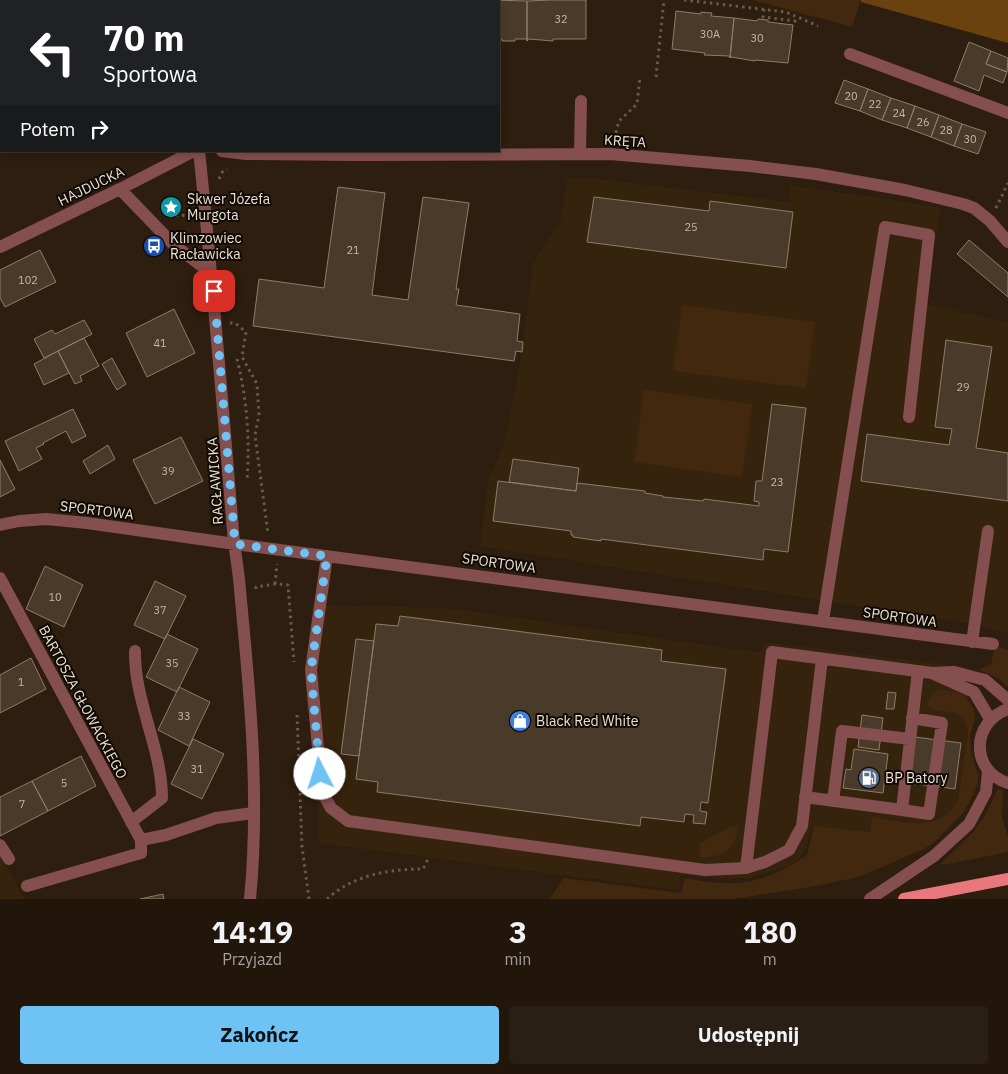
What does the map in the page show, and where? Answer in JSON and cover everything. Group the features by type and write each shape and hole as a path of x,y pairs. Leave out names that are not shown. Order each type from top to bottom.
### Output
{"main road":[{"path":"904,899 1008,879"}],"street":[{"path":"850,54 1008,113"},
{"path":"580,153 581,101"},
{"name":"HAJDUCKA","path":"0,247 192,152"},
{"name":"RACŁAWICKA","path":"199,152 249,686 254,760 250,899"},
{"name":"KRĘTA","path":"230,152 356,156 580,153 750,166 816,174 905,190 963,204 974,208 1008,242"},
{"path":"120,189 173,244 212,274"},
{"path":"823,621 885,226 929,235 909,417"},
{"name":"SPORTOWA","path":"0,526 19,521 46,519 88,523 993,644"},
{"path":"972,642 988,531"},
{"path":"327,556 311,670 322,792 331,808 348,821 705,870 746,868 765,862 789,850 802,826 822,659"},
{"name":"BARTOSZA GŁOWACKIEGO","path":"0,578 141,840"},
{"path":"131,822 162,798 162,783 134,669 135,651"},
{"path":"746,868 772,652 932,673 954,672 985,680 1008,700"},
{"path":"902,810 918,671"},
{"path":"932,673 974,692 990,719"},
{"path":"1008,709 990,719 980,739 982,761 988,771 996,778 1008,783"},
{"path":"805,798 929,814 942,723 912,718"},
{"path":"833,801 842,731 910,739"},
{"path":"870,899 934,856 969,824 986,792 988,771"},
{"path":"27,886 141,853 141,840 166,835 216,818 253,813"},
{"path":"0,845 9,859"}],"path":[{"path":"656,77 664,0"},
{"path":"684,0 786,12 818,26"},
{"path":"764,9 763,17 795,21 797,17"},
{"path":"610,154 619,120 637,104 640,77"},
{"path":"988,220 999,204 1008,184"},
{"path":"163,217 187,214 196,216"},
{"path":"231,331 230,323 235,323 246,332 242,357 257,384 259,415 255,435 268,534 260,534"},
{"path":"236,356 243,382 249,446 247,481"},
{"path":"275,584 288,586 295,671"},
{"path":"297,710 302,847 309,899"},
{"path":"327,899 353,881 372,875 400,869 423,869 428,859"}],"shaded area":[{"path":"753,0 861,0 852,27"},
{"path":"861,0 1008,0 1008,43 861,2"},
{"path":"567,179 598,179 789,202 790,186 940,208 927,304 1008,323 1008,634 979,625 480,546 488,480 505,443 522,352 533,264 561,220"},
{"path":"682,305 815,322 806,388 673,371"},
{"path":"644,390 752,404 742,477 634,462"},
{"path":"313,605 447,608 762,653 764,642 967,667 968,732 958,800 954,808 945,817 938,821 923,824 872,817 870,832 811,826 806,850 796,861 785,867 750,878 722,879 681,875 679,890 319,843 315,751 305,696 305,675"},
{"path":"995,646 1008,650 1008,687 998,678 979,670 991,664"},
{"path":"939,689 957,692 964,696 974,710 975,719 970,735 971,753 979,778 974,794 963,813 936,841 924,849 859,877 733,899 550,899 563,878 681,893 685,878 719,883 757,880 788,867 807,855 814,826 870,832 872,817 908,823 931,822 941,818 950,811 958,800 968,732 963,718 959,715 930,708 928,705 929,699"},
{"path":"998,789 1003,790 1002,818 1008,836 1008,852 944,865 940,864 972,833 983,819"},
{"path":"732,826 738,827 734,842 726,851 714,856 699,857 700,843"},
{"path":"0,854 7,867 25,899 0,899"}],"building":[{"path":"500,0 527,1 527,39 502,41 500,39"},
{"path":"586,0 586,39 553,39 553,41 529,39 527,41 527,1"},
{"path":"676,11 701,14 701,12 712,13 711,16 734,18 730,58 729,56 704,55 705,53 672,49"},
{"path":"734,18 757,21 758,19 768,20 768,22 793,25 788,63 730,58"},
{"path":"969,42 991,51 986,64 1007,72 1003,83 984,75 979,91 954,81"},
{"path":"991,51 1008,58 1007,72 986,64"},
{"path":"844,80 868,89 860,111 835,103"},
{"path":"868,89 891,98 882,120 860,111"},
{"path":"891,98 915,106 907,128 882,120"},
{"path":"915,106 939,115 931,137 907,128"},
{"path":"939,115 962,124 954,146 931,137"},
{"path":"962,124 986,132 978,154 954,146"},
{"path":"338,187 385,193 372,295 408,300 423,197 469,203 456,289 459,289 456,305 520,314 517,341 523,342 522,352 516,351 514,361 253,326 259,279 324,288"},
{"path":"594,197 709,211 710,201 793,212 786,268 587,242"},
{"path":"969,240 1008,273 1008,297 957,254"},
{"path":"40,250 56,282 5,307 0,298 0,270"},
{"path":"174,309 195,353 147,377 126,333"},
{"path":"84,320 92,334 44,358 34,339 52,330 55,334"},
{"path":"84,338 99,366 80,376 82,381 75,384 58,351"},
{"path":"946,340 992,347 976,448 1008,453 1008,501 861,481 867,434 949,445 952,429 935,427"},
{"path":"58,351 69,373 44,385 34,364"},
{"path":"112,358 126,384 117,390 102,364"},
{"path":"772,404 806,408 788,552 764,549 763,560 573,537 571,531 493,521 498,481 576,491 577,483 645,491 645,493 663,497 703,501 704,499 759,506 759,502 754,501 756,481 762,481"},
{"path":"73,409 86,436 72,443 66,431 43,443 36,448 42,459 19,471 5,441"},
{"path":"181,437 203,481 155,504 133,460"},
{"path":"108,445 115,459 90,474 83,461"},
{"path":"513,459 579,468 576,491 509,482"},
{"path":"0,460 15,489 0,497"},
{"path":"45,566 83,585 64,627 26,609"},
{"path":"155,581 186,596 165,639 134,625"},
{"path":"400,616 662,650 661,661 726,669 708,803 701,802 700,811 707,812 705,824 693,823 694,815 685,814 684,822 641,817 640,826 377,792 378,782 356,779 376,624 398,626"},
{"path":"167,634 198,649 177,692 146,677"},
{"path":"356,639 374,641 359,756 341,754"},
{"path":"31,658 46,689 0,713 0,675"},
{"path":"179,687 210,702 189,746 158,730"},
{"path":"888,692 896,693 894,709 886,709"},
{"path":"862,715 883,718 879,750 858,747"},
{"path":"915,737 961,743 955,789 910,783"},
{"path":"193,739 224,754 202,799 171,784"},
{"path":"854,749 888,754 883,793 843,788 846,769 851,770"},
{"path":"81,756 96,786 48,811 32,781"},
{"path":"32,781 48,811 0,836 0,797"},
{"path":"163,894 164,899 140,899"}],"place":[{"name":"Skwer Józefa Murgota","path":"171,207"},
{"name":"Klimzowiec Racławicka","path":"154,246"},
{"name":"Black Red White","path":"520,721"},
{"name":"BP Batory","path":"869,778"}],"route":[{"path":"214,291 235,544 327,556 311,670 320,774"}]}
